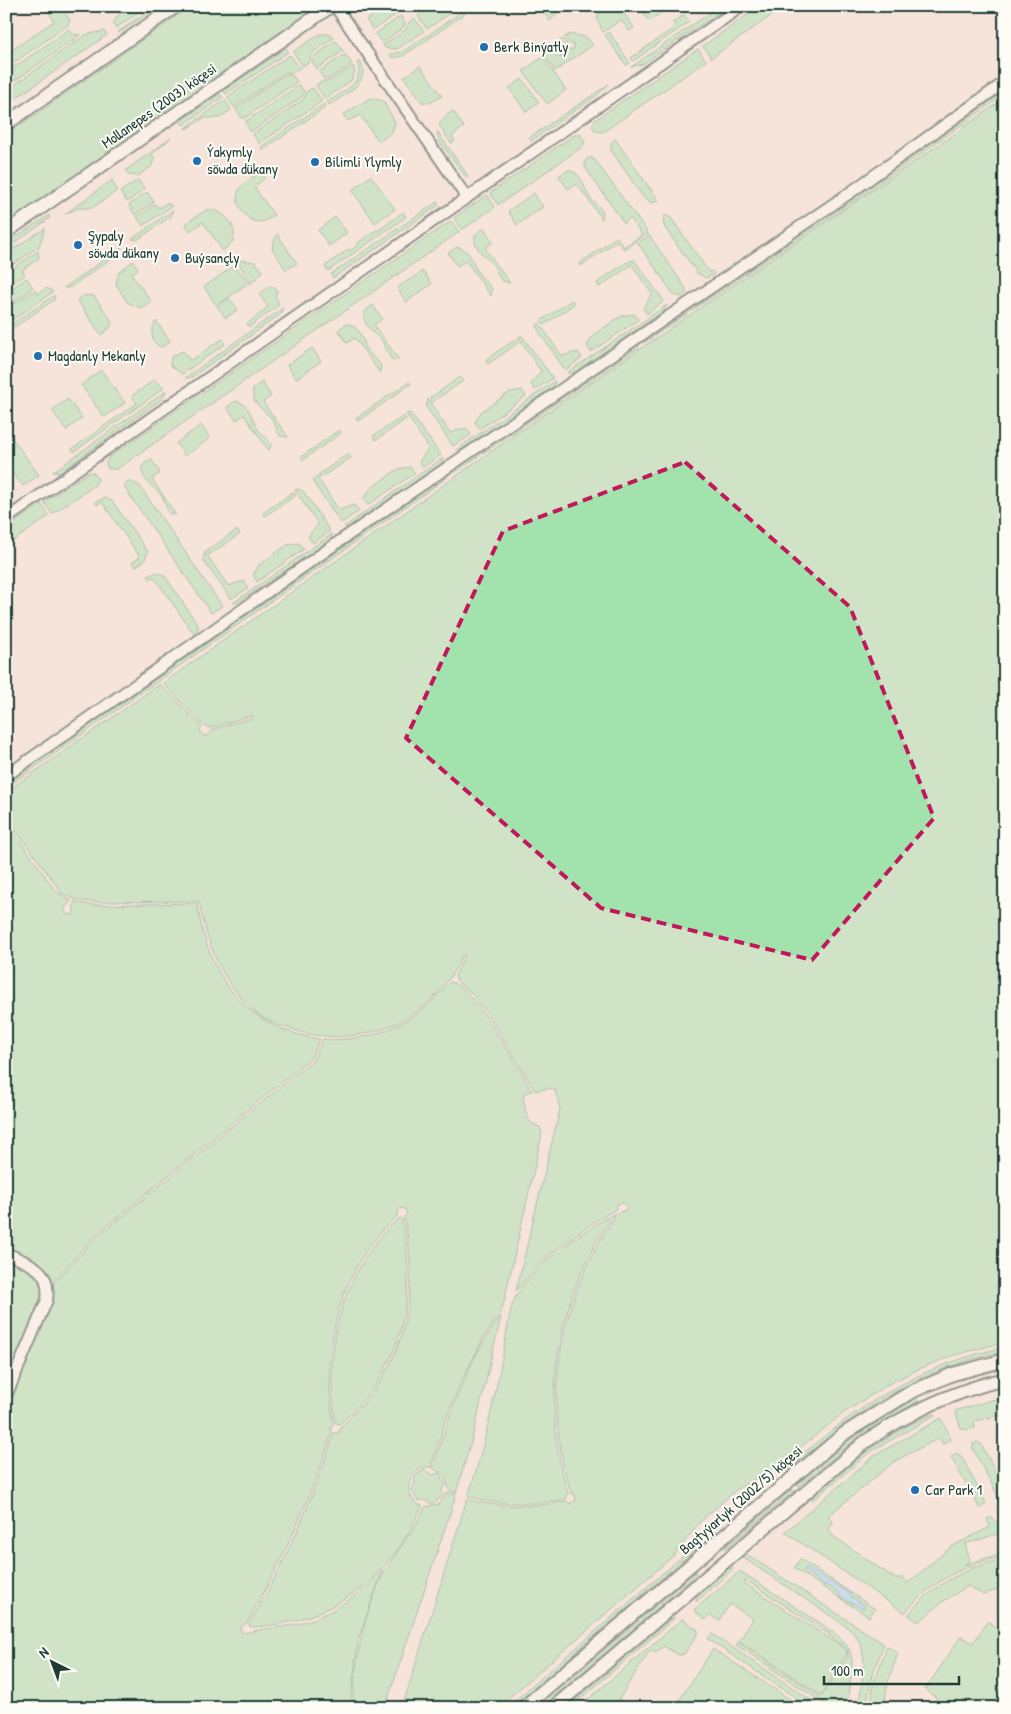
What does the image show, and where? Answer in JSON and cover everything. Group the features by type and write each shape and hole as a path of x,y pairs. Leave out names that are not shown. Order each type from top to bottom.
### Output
{"street":[{"path":"6,124 176,6"},
{"path":"333,6 467,198"},
{"name":"Mollanepes (2003) köçesi","path":"6,232 333,6"},
{"path":"6,519 742,6"},
{"path":"6,776 344,538 843,197 1005,82"},
{"path":"6,1253 39,1270 46,1279 48,1289 47,1300 6,1396"},
{"name":"Bagtyýarlyk (2002/5) köçesi","path":"523,1708 845,1433 892,1402 932,1382 952,1374 1005,1360"},
{"path":"553,1708 857,1448 901,1419 940,1400 1005,1379"},
{"path":"932,1382 940,1400"},
{"path":"702,1555 714,1570"}],"highlighted area":[{"path":"685,462 850,607 934,818 812,960 601,908 406,738 503,531"}],"green space":[{"path":"49,6 60,6 70,20 68,25 6,68 6,54 54,21 46,8"},
{"path":"127,6 147,6 116,28 113,24 121,10"},
{"path":"154,6 160,6 118,32"},
{"path":"191,6 318,6 6,224 6,135"},
{"path":"386,6 394,6 398,13 373,30 366,20"},
{"path":"440,6 460,6 427,29 418,16 425,11 431,12"},
{"path":"469,6 475,6 432,37 430,34"},
{"path":"539,6 559,6 559,11 550,21"},
{"path":"602,6 619,6 634,28 629,31 621,20 603,32 597,19"},
{"path":"647,6 658,6 662,12 649,21 641,10"},
{"path":"720,6 728,6 643,64 631,67"},
{"path":"760,6 785,6 711,58 703,46"},
{"path":"684,15 689,22 633,61 631,58 675,27 673,22"},
{"path":"401,16 405,23 404,27 382,43 375,34"},
{"path":"414,18 424,31 397,49 385,48 383,45 406,30 409,22"},
{"path":"69,29 72,34 80,35 6,87 6,73"},
{"path":"104,31 107,35 6,105 6,91 85,35"},
{"path":"609,32 630,63 626,65 605,35"},
{"path":"320,34 328,34 334,38 311,54 310,61 303,66 293,52"},
{"path":"571,34 586,37 593,45 555,71 543,53 552,46 556,52 556,57 561,58 563,52 558,51 554,45 563,39 567,44 567,49 573,50 574,45 569,43 565,37"},
{"path":"428,35 430,38 403,56 392,58 390,54 402,52"},
{"path":"336,41 343,51 317,69 312,62 314,56"},
{"path":"286,48 288,52 226,94 223,91"},
{"path":"698,49 706,61 603,132 595,131 592,126 595,120"},
{"path":"345,54 352,64 329,79 323,78 319,72"},
{"path":"290,55 300,68 293,73 286,72 234,107 227,97"},
{"path":"543,57 566,90 547,104 523,71"},
{"path":"360,61 363,75 360,82 355,88 329,105 327,102 355,82 359,70 357,63"},
{"path":"353,66 355,71 351,81 325,99 316,85 323,81 330,81"},
{"path":"420,66 442,96 430,103 422,102 404,77"},
{"path":"286,74 293,76 297,82 243,119 235,109"},
{"path":"522,79 539,102 526,112 509,88"},
{"path":"609,84 597,95 531,141 529,138"},
{"path":"299,85 304,91 302,97 251,132 245,122"},
{"path":"313,88 322,101 259,144 253,134 304,99 306,92"},
{"path":"1005,91 1005,94 857,199 644,343 646,339 855,197"},
{"path":"220,94 223,97 183,125 180,121"},
{"path":"370,98 383,101 395,122 392,132 379,142 360,115 348,121 343,115"},
{"path":"1005,98 1005,1342 951,1356 890,1383 842,1414 779,1465 736,1490 700,1522 673,1556 497,1708 402,1708 467,1499 491,1504 517,1506 567,1501 571,1504 576,1500 575,1495 571,1493 562,1456 557,1419 557,1383 561,1347 569,1312 582,1278 598,1244 618,1212 626,1210 626,1205 618,1203 616,1209 562,1245 537,1267 516,1291 560,1109 555,1090 550,1088 535,1091 490,1018 473,995 456,979 455,976 465,955 462,955 450,978 433,998 414,1013 392,1025 367,1033 342,1036 316,1035 281,1026 267,1020 254,1011 232,987 211,947 199,901 92,902 76,900 62,893 6,817 6,792 160,684 202,727 200,731 204,736 209,735 211,730 252,718 253,715 210,728 204,726 163,683 523,429"},
{"path":"225,100 231,110 219,118 204,118 185,128"},
{"path":"324,104 326,107 263,150 261,147"},
{"path":"453,111 464,127 452,136 455,141 451,143 439,125 444,117"},
{"path":"437,131 468,176 466,177 439,141"},
{"path":"580,134 585,142 582,147 498,205 490,193 574,135"},
{"path":"171,138 152,154 154,158 152,166 138,176 129,175 126,170"},
{"path":"615,139 659,201 652,203 643,197 611,150 611,143"},
{"path":"591,157 648,233 624,249 617,241 581,266 580,263 617,237 624,247 642,235 630,218 624,223 585,167 585,161"},
{"path":"568,170 580,177 590,198 603,213 602,219 577,184 568,189 559,176"},
{"path":"261,172 265,178 254,187 274,215 265,221 258,222 247,217 238,204 237,198 245,183"},
{"path":"371,176 395,209 375,223 352,190"},
{"path":"112,180 117,191 92,208 78,208 65,214"},
{"path":"138,180 145,189 127,202 120,192"},
{"path":"147,192 154,202 135,215 129,205"},
{"path":"534,193 543,207 517,225 508,211"},
{"path":"487,195 495,207 462,230 454,218"},
{"path":"437,202 439,205 333,278 331,274"},
{"path":"167,203 172,206 143,226 137,217 155,204 159,208"},
{"path":"173,210 171,216 137,240 132,239"},
{"path":"206,210 223,214 231,223 234,235 233,241 223,251 203,222 190,231 185,224"},
{"path":"403,212 406,217 328,271 325,266 349,249 350,251 357,246 356,244 376,230 378,231"},
{"path":"49,215 50,218 6,249 6,244"},
{"path":"665,215 671,218 709,272 712,271 714,274 706,278 698,274 665,228 663,221"},
{"path":"335,217 347,233 329,246 318,230"},
{"path":"451,221 459,232 117,469 108,469 106,463 109,457"},
{"path":"45,228 39,247 6,269 6,254"},
{"path":"484,228 493,242 485,248 510,283 502,281 496,268 481,253 475,243 475,235"},
{"path":"277,234 297,263 286,270 272,248"},
{"path":"649,235 685,287 686,293 682,297 674,295 638,243"},
{"path":"122,247 119,253 71,287 64,288"},
{"path":"457,247 469,254 479,274 492,289 491,296 466,261 457,266 448,253"},
{"path":"38,251 39,258 22,270 25,275 6,288 6,273"},
{"path":"242,260 255,262 263,271 251,284 238,262"},
{"path":"634,260 664,301 647,314 643,308 652,294 629,261"},
{"path":"133,261 138,269 132,273 133,277 152,302 140,308 127,302 116,284 119,272"},
{"path":"627,262 630,266 599,287 597,283"},
{"path":"235,265 248,283 217,306 204,287"},
{"path":"423,271 432,284 406,302 397,288"},
{"path":"27,278 33,288 6,307 6,292"},
{"path":"269,287 274,287 278,292 275,294 279,305 249,327 247,324 268,307 259,294"},
{"path":"47,288 53,292 6,324 6,309 35,290 38,294"},
{"path":"55,295 54,300 6,333 6,328"},
{"path":"85,295 94,296 112,321 110,328 101,335 77,300"},
{"path":"229,298 238,309 226,318 217,306"},
{"path":"572,300 574,304 544,325 541,321"},
{"path":"373,305 382,319 374,325 399,360 391,359 382,341 365,322 364,312"},
{"path":"667,305 664,311 573,373 567,373"},
{"path":"283,308 281,314 192,377 185,378"},
{"path":"634,314 638,320 591,352 587,346 593,335 621,316"},
{"path":"156,321 170,341 162,347 155,343 152,336"},
{"path":"539,323 562,356 578,352 582,358 565,370 538,330 537,326"},
{"path":"346,324 358,330 368,351 381,366 380,373 355,338 347,343 338,330"},
{"path":"522,336 553,378 535,390 531,384 541,371 518,337"},
{"path":"222,339 225,344 182,374 170,365 171,357 183,351 190,360"},
{"path":"516,339 518,343 488,364 485,360"},
{"path":"640,343 638,348 454,473 453,471"},
{"path":"312,348 321,361 296,379 287,365"},
{"path":"101,370 125,403 104,417 81,385"},
{"path":"460,377 463,381 432,402 430,398"},
{"path":"154,380 164,388 74,452 72,449 137,403 132,396"},
{"path":"555,381 553,387 461,450 456,450"},
{"path":"262,382 271,396 263,402 288,437 280,436 271,418 254,399 253,389"},
{"path":"409,382 411,384 358,421 356,418"},
{"path":"522,390 526,396 480,429 475,422 481,412 510,392"},
{"path":"166,391 163,398 59,473 53,472"},
{"path":"68,399 82,418 66,430 52,410"},
{"path":"428,399 450,433 466,428 471,435 453,446 426,407"},
{"path":"236,401 245,405 248,409 258,429 271,444 269,451 244,415 236,420 227,407"},
{"path":"410,413 441,455 423,467 419,461 429,448 406,414"},
{"path":"404,416 406,419 376,440 373,436"},
{"path":"201,425 210,438 185,456 176,443"},
{"path":"6,430 39,475 23,486 6,466"},
{"path":"339,430 341,433 303,460 301,457"},
{"path":"348,454 351,458 320,478 318,475"},
{"path":"443,458 441,464 349,527 344,527"},
{"path":"151,459 160,473 152,479 176,515 169,513 162,497 149,484 143,474 142,466"},
{"path":"410,467 415,473 368,505 363,499 371,488 398,469"},
{"path":"93,472 98,479 95,485 52,514 44,502 87,473"},
{"path":"447,475 448,477 6,788 6,784"},
{"path":"316,476 339,510 354,505 359,511 341,523 314,484 313,479"},
{"path":"128,481 139,485 222,606 211,613 125,488 125,484"},
{"path":"299,489 304,492 330,531 313,543 308,537 318,524 295,490"},
{"path":"293,492 296,495 265,516 263,513"},
{"path":"105,498 112,501 148,552 145,560 135,567 132,563 140,557 102,502 97,505 95,502"},
{"path":"41,504 49,516 6,546 6,529"},
{"path":"237,530 240,534 209,555 207,551"},
{"path":"332,534 330,540 239,602 233,603"},
{"path":"299,543 304,549 257,582 253,575 259,565 287,545"},
{"path":"205,552 228,586 244,581 248,588 231,599 203,560"},
{"path":"157,572 165,576 198,625 198,631 194,634 154,577 150,579 148,576"},
{"path":"6,821 55,890 71,901 64,909 67,915 72,915 74,912 74,902 92,905 197,903 202,929 210,953 221,975 234,994 251,1010 270,1023 293,1033 320,1039 311,1058 96,1235 51,1283 31,1260 6,1248"},
{"path":"450,982 460,987 471,997 506,1048 532,1091 525,1093 523,1097 526,1112 531,1122 540,1127 542,1134 502,1310 484,1337 461,1382 444,1424 431,1467 423,1468 416,1472 409,1483 411,1496 415,1502 422,1506 409,1532 393,1555 375,1575 354,1593 331,1607 306,1617 279,1624 250,1627 249,1624 275,1578 297,1531 317,1483 334,1433 339,1433 341,1426 362,1405 380,1382 393,1358 402,1332 408,1305 410,1277 409,1248 404,1218 407,1213 404,1208 399,1209 397,1216 377,1237 361,1260 348,1285 338,1311 332,1338 330,1366 330,1395 334,1424 331,1427 332,1432 315,1482 284,1553 247,1623 240,1627 242,1632 245,1633 314,1619 340,1606 383,1570 358,1640 350,1708 6,1708 6,1403 51,1286 97,1237 313,1060 323,1039 360,1037 394,1027 424,1008"},
{"path":"615,1213 595,1245 579,1278 567,1312 559,1348 555,1384 555,1421 559,1457 568,1494 566,1499 504,1503 468,1496 487,1428 509,1317 516,1296 536,1272 561,1249 588,1229"},
{"path":"399,1218 402,1219 408,1277 406,1304 400,1331 391,1357 378,1381 339,1424 336,1423 332,1395 332,1367 335,1339 341,1312 350,1286 363,1261 379,1239"},
{"path":"6,1255 39,1274 45,1294 6,1388"},
{"path":"501,1316 475,1428 456,1493 448,1489 445,1476 433,1468 460,1389 478,1351"},
{"path":"1005,1347 1005,1351 942,1369 888,1396 862,1412 787,1471 785,1469 836,1427 886,1393 941,1366"},
{"path":"1005,1396 1005,1414 974,1421 975,1428 965,1430 961,1428 955,1411"},
{"path":"917,1398 918,1401 856,1439 799,1486 797,1484 854,1437"},
{"path":"933,1414 935,1415 870,1452 812,1501 810,1499 868,1450 909,1425"},
{"path":"941,1418 950,1436 949,1441 943,1444 939,1438 895,1461 828,1516 833,1522 829,1529 833,1536 894,1578 903,1578 908,1583 951,1547 990,1527 987,1519 992,1517 1004,1532 965,1544 970,1561 964,1565 1005,1552 1005,1556 977,1563 950,1575 926,1592 905,1613 785,1532 874,1456"},
{"path":"977,1442 981,1444 1005,1489 1005,1498 998,1496 973,1449 973,1444"},
{"path":"957,1453 961,1456 986,1503 980,1509 951,1457"},
{"path":"424,1470 433,1475 439,1473 445,1484 442,1490 443,1496 433,1504 423,1500 418,1501 411,1490 415,1483 414,1477"},
{"path":"792,1489 794,1491 725,1549 725,1547"},
{"path":"448,1492 456,1495 385,1708 353,1708 358,1652 362,1632 374,1595 390,1563 425,1507 439,1504"},
{"path":"703,1539 697,1548 511,1708 506,1708"},
{"path":"746,1554 884,1644 872,1675 866,1708 859,1708 864,1664 860,1644 855,1635 846,1626 742,1557"},
{"path":"800,1559 875,1609 869,1617 794,1568"},
{"path":"1005,1559 1005,1587 983,1595 968,1586 942,1602 919,1622 908,1615 928,1595 952,1578 978,1566"},
{"path":"729,1568 734,1568 696,1602 696,1597"},
{"path":"740,1571 829,1629 827,1633 746,1580 744,1583 846,1649 828,1634 831,1631 848,1647 852,1665 847,1708 831,1708 736,1645 738,1642 821,1697 848,1657 847,1649 847,1654 821,1695 739,1641 753,1619 730,1604 719,1621 710,1615 704,1620 694,1610"},
{"path":"695,1572 697,1574 541,1708 537,1708"},
{"path":"672,1618 675,1618 570,1708 566,1708"},
{"path":"682,1619 698,1630 698,1634 684,1654 679,1655 663,1646 656,1653 650,1650 619,1699 624,1703 621,1708 578,1708"},
{"path":"988,1621 1002,1631 1005,1627 1005,1708 931,1708 937,1698 925,1690 961,1636 973,1643"},
{"path":"712,1634 823,1708 811,1708 708,1639"},
{"path":"887,1646 898,1653 888,1682 884,1708 871,1708 873,1685"},
{"path":"713,1649 803,1708 674,1708"}],"water":[{"path":"806,1567 851,1594 850,1596 865,1606 863,1609 840,1597 840,1594 817,1581 804,1570"}],"place":[{"name":"Berk Binýatly","path":"484,47"},
{"name":"Ýakymly söwda dükany","path":"197,161"},
{"name":"Bilimli Ylymly","path":"315,162"},
{"name":"Şypaly söwda dükany","path":"78,245"},
{"name":"Buýsançly","path":"175,258"},
{"name":"Magdanly Mekanly","path":"38,356"},
{"name":"Car Park 1","path":"915,1490"}]}
